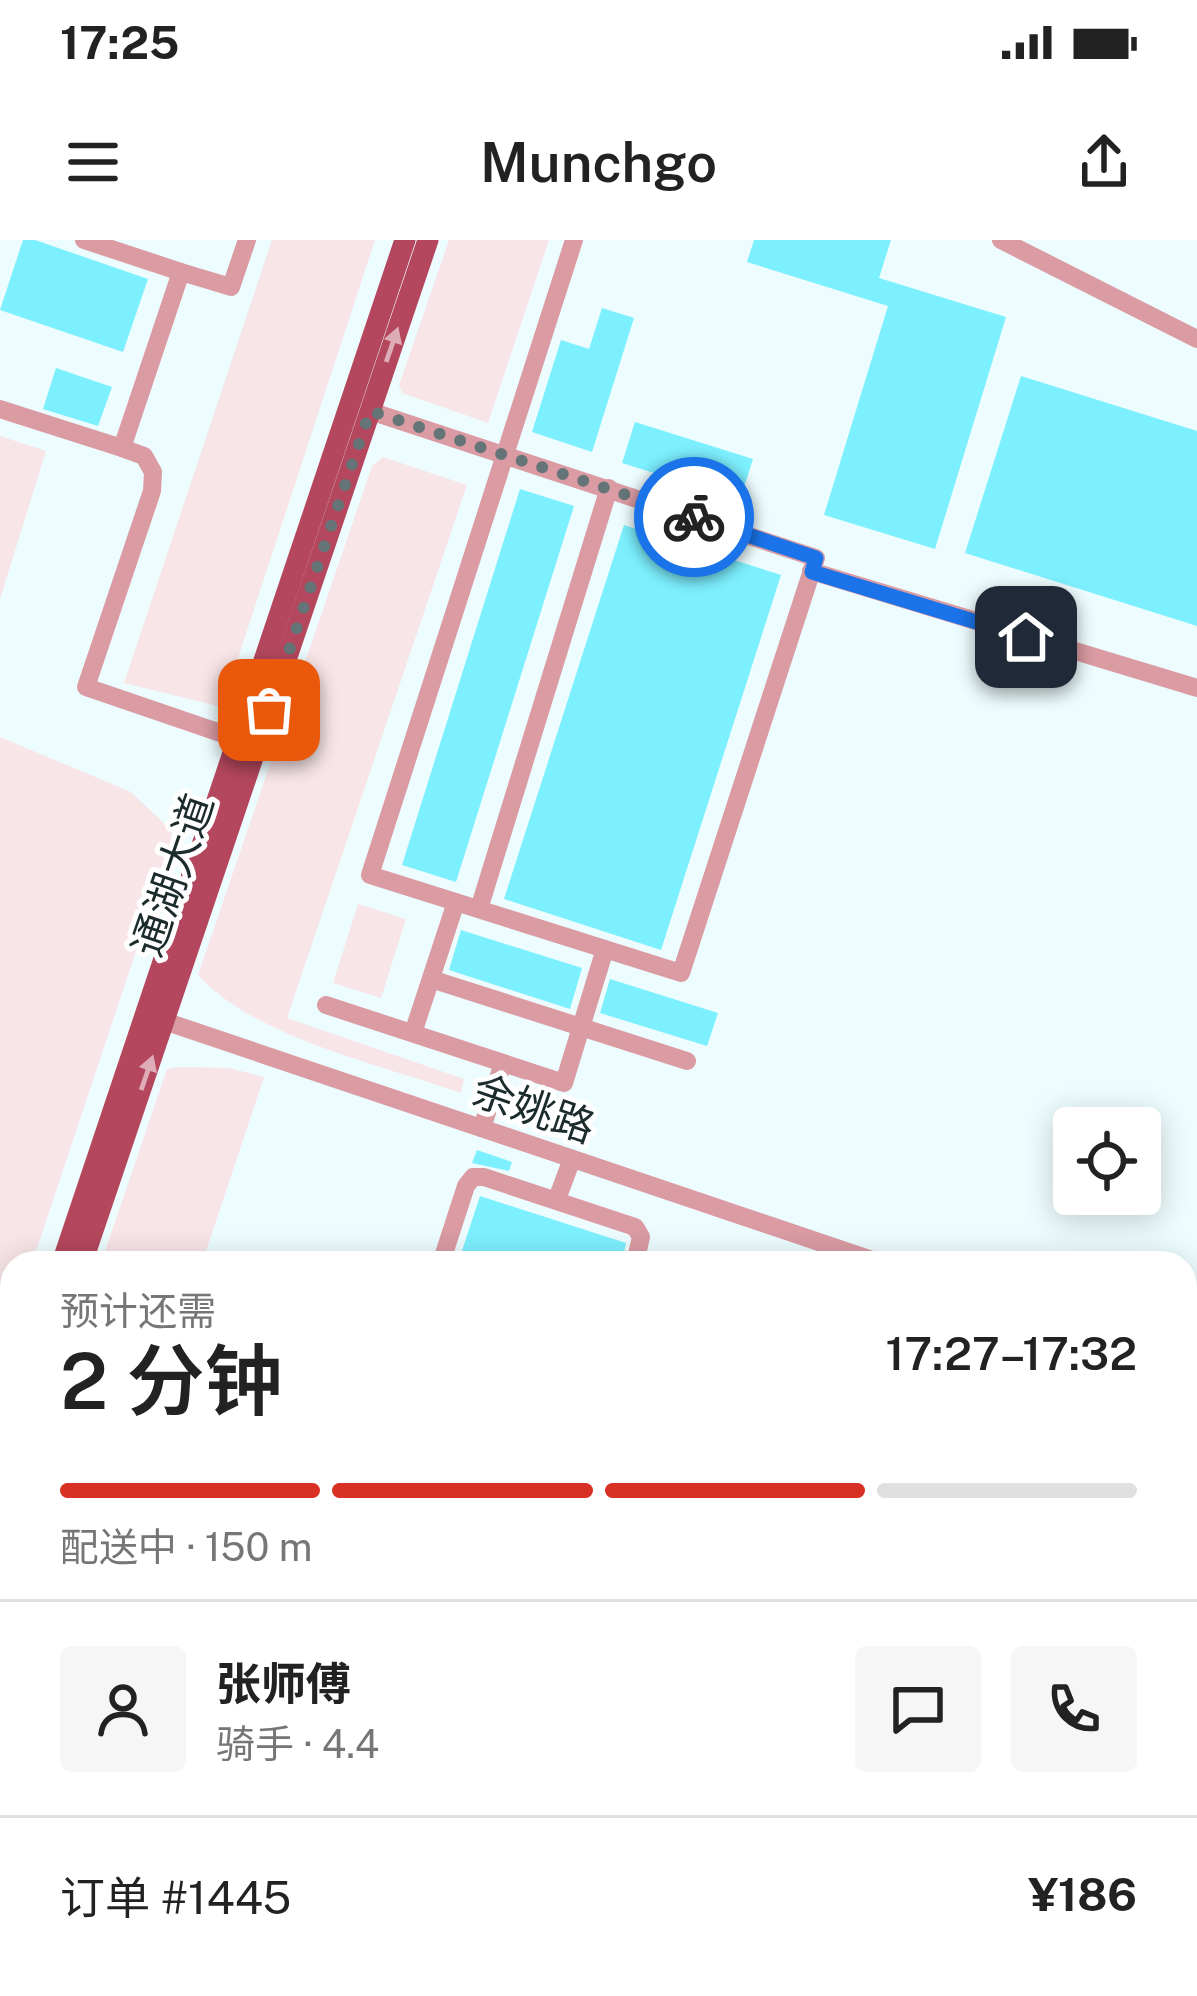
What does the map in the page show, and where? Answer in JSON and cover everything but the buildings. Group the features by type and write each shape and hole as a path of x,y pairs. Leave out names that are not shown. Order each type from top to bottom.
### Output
{"main road":[{"name":"通湖大道","path":"66,1251 405,240"},
{"name":"通湖大道","path":"86,1251 428,240"}],"street":[{"path":"84,240 231,287 247,240"},
{"path":"370,411 505,455 608,488 816,558 681,973 370,875 505,455 574,240"},
{"path":"1001,240 1197,339"},
{"path":"122,448 181,272"},
{"path":"0,410 144,456 154,472 152,491 86,687 238,739"},
{"path":"479,909 608,488"},
{"path":"812,572 1197,688"},
{"path":"413,1033 456,902"},
{"path":"326,1005 564,1083 605,949"},
{"path":"431,979 687,1061"},
{"name":"余姚路","path":"164,1021 846,1251"},
{"path":"482,1128 502,1063"},
{"path":"557,1199 572,1159"},
{"path":"445,1251 473,1177 557,1199 635,1227 640,1237 637,1251"},
{"path":"813,1251 816,1241"}],"shaded area":[{"path":"272,240 375,240 222,707 124,683"},
{"path":"449,240 549,240 488,423 402,393 399,385"},
{"path":"0,436 46,451 0,599"},
{"path":"383,457 467,485 287,1018 464,1079 461,1093 285,1032 222,997 198,975 372,466"},
{"path":"0,737 131,792 172,831 170,849 36,1251 0,1251"},
{"path":"358,904 406,919 381,998 333,983"},
{"path":"229,1068 264,1077 206,1251 105,1251 167,1069"}],"way so far":[{"path":"269,710 370,411 694,517"}],"route":[{"path":"694,517 816,558 812,572 1026,637"}]}
